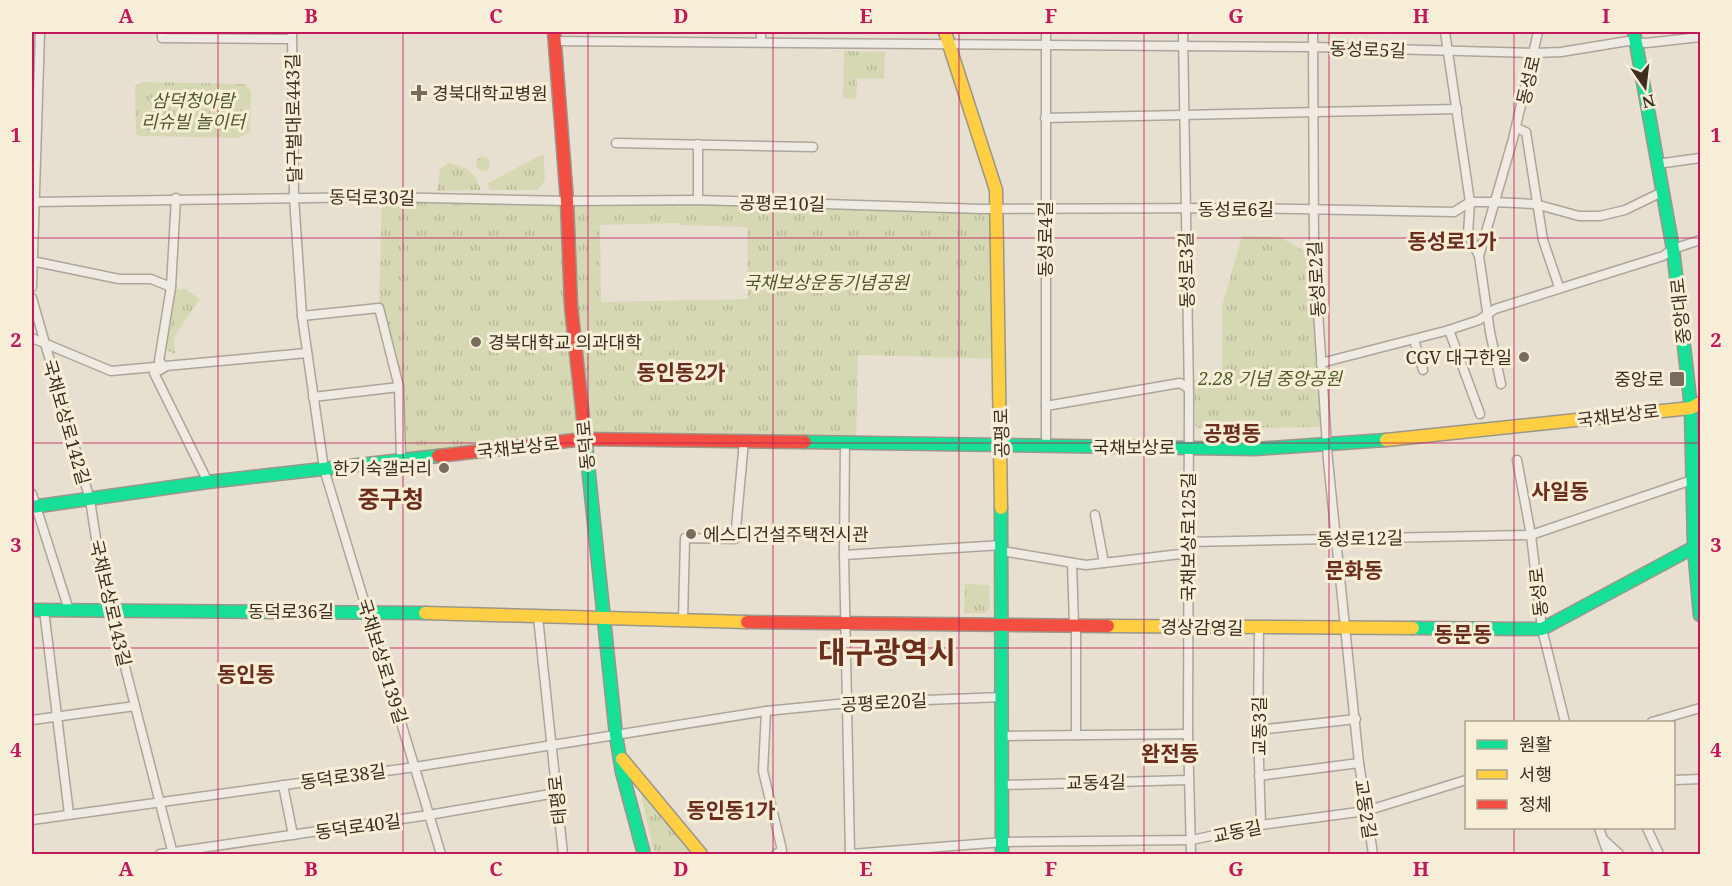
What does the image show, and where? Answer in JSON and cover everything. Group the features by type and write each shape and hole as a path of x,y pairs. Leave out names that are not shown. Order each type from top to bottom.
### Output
{"main road":[{"name":"동덕로","path":"554,36 567,201 571,306 584,440 606,620 616,735 644,855"},
{"name":"공평로","path":"947,37 996,189 998,208 1003,848"},
{"name":"중앙대로","path":"1635,37 1673,249 1696,406 1692,480 1701,615"},
{"name":"국채보상로","path":"33,502 90,500 208,482 584,440 844,442 1001,447 1327,446 1696,406"},
{"name":"경상감영길","path":"606,620 1542,629 1697,545"},
{"name":"동덕로36길","path":"38,610 368,611 606,620"},
{"path":"619,755 701,855"}],"street":[{"path":"32,287 37,32"},
{"name":"동성로4길","path":"1046,32 1044,209 1046,447"},
{"name":"동성로3길","path":"1183,32 1188,448"},
{"name":"동성로2길","path":"1313,32 1313,210 1321,363 1336,539"},
{"path":"1445,32 1470,202"},
{"name":"동성로","path":"1479,255 1516,128 1538,32"},
{"name":"달구벌대로443길","path":"162,35 292,35 294,196 302,316"},
{"name":"동성로5길","path":"554,36 947,37 1046,45 1313,47 1534,53"},
{"path":"1534,53 1635,37 1701,38"},
{"path":"1045,118 1457,109"},
{"name":"동성로","path":"1516,128 1526,132 1535,204 1547,257 1559,287"},
{"path":"616,143 813,147"},
{"path":"698,144 698,200"},
{"path":"1657,164 1701,158"},
{"path":"1493,202 1535,204 1579,216 1600,216 1625,210 1662,192"},
{"name":"동덕로30길","path":"33,202 294,196 567,201"},
{"path":"176,198 171,287 159,360 165,367 154,373 208,482"},
{"name":"공평로10길","path":"567,201 698,200 998,208"},
{"name":"동성로","path":"1470,202 1468,234 1479,255 1487,314 1501,384"},
{"name":"동성로6길","path":"998,208 1454,212 1470,202 1493,202"},
{"path":"1673,249 1701,240"},
{"name":"중앙대로","path":"1487,314 1559,287 1663,256 1673,249"},
{"path":"32,261 119,279 151,279 171,287"},
{"name":"국채보상로142길","path":"32,298 90,500"},
{"path":"302,316 380,308 399,387 401,460"},
{"path":"1321,363 1449,330 1479,320 1487,314"},
{"name":"국채보상로139길","path":"302,316 324,469 441,855"},
{"path":"1449,330 1480,414"},
{"name":"국채보상로142길","path":"32,338 111,371 307,353"},
{"path":"1414,340 1423,370"},
{"path":"1046,406 1180,383 1188,388"},
{"path":"313,397 399,387"},
{"path":"683,620 685,538 735,539 744,441"},
{"path":"844,442 844,555 848,624 851,854 1003,848"},
{"name":"국채보상로125길","path":"1188,448 1188,627"},
{"name":"동성로","path":"1517,460 1531,535 1542,629 1565,721"},
{"path":"1531,535 1692,480"},
{"name":"국채보상로143길","path":"90,500 102,577 173,854"},
{"name":"국채보상로","path":"33,502 69,610"},
{"path":"1095,515 1104,563"},
{"name":"동성로12길","path":"1189,542 1531,535"},
{"name":"교동2길","path":"1336,539 1347,627 1359,763 1373,855"},
{"path":"844,555 1002,548 1072,563 1104,563 1189,553"},
{"path":"1072,563 1076,735"},
{"name":"동덕로36길","path":"38,610 57,716"},
{"path":"538,617 551,745"},
{"path":"1188,627 1188,780 1191,855"},
{"name":"교동3길","path":"1259,628 1258,730 1261,825"},
{"name":"공평로20길","path":"616,735 766,711 848,703 1002,697"},
{"path":"32,720 135,706"},
{"path":"1659,721 1701,708"},
{"path":"766,711 764,771 779,852"},
{"path":"57,716 69,814"},
{"path":"1258,730 1356,719"},
{"path":"1003,736 1188,734"},
{"name":"동덕로38길","path":"32,820 415,767 616,735"},
{"name":"태평로","path":"551,745 563,855"},
{"name":"교동2길","path":"1259,776 1359,763"},
{"path":"1675,780 1701,779"},
{"name":"교동4길","path":"1003,785 1188,780"},
{"name":"교동길","path":"1003,848 1192,840 1261,825 1366,811 1465,781"},
{"path":"283,785 293,835"},
{"name":"동덕로40길","path":"160,855 429,815 556,793"},
{"path":"1599,829 1608,855"},
{"path":"1647,829 1659,855"},
{"path":"1603,840 1619,855"}],"green space":[{"path":"844,51 885,52 884,79 857,78 856,99 843,98"},
{"name":"삼덕청아람 리슈빌 놀이터","path":"143,82 245,84 251,91 250,132 239,138 140,136 136,134 135,86"},
{"path":"543,154 545,180 538,190 489,190 488,183"},
{"path":"480,157 486,157 490,164 486,171 480,171 476,167 476,161"},
{"path":"448,163 460,166 473,174 481,190 437,191 440,169"},
{"name":"국채보상운동기념공원","path":"382,197 678,200 679,213 680,200 998,208 999,359 858,355 856,443 584,439 401,460 399,387 379,308","holes":["678,223 679,225 747,227 748,299 601,302 600,225"]},
{"name":"2.28 기념 중앙공원","path":"1242,236 1280,237 1311,255 1322,427 1197,428 1195,425 1193,380 1222,379 1222,306"},
{"path":"185,289 200,299 174,337 175,354 164,349 170,290"},
{"path":"965,584 989,585 990,608 985,613 964,613"},
{"path":"641,794 692,854 654,854"}],"traffic: fast":[{"path":"1634,32 1673,249 1691,408 1694,547 1700,615"},
{"path":"805,442 1255,449 1386,440"},
{"path":"586,446 616,735 622,772 644,854"},
{"path":"32,507 208,482 438,456"},
{"path":"1001,508 1002,854"},
{"path":"1413,628 1542,629 1700,544"},
{"path":"32,610 425,613"}],"traffic: slow":[{"path":"945,32 996,190 1001,508"},
{"path":"1386,440 1691,408 1700,403"},
{"path":"425,613 747,622"},
{"path":"1108,626 1413,628"},
{"path":"622,759 701,854"}],"traffic: jam":[{"path":"554,32 567,201 571,306 586,446"},
{"path":"438,456 584,439 805,442"},
{"path":"747,622 1108,626"}],"place":[{"name":"경북대학교병원","path":"419,93"},
{"name":"경북대학교 의과대학","path":"476,342"},
{"name":"CGV 대구한일","path":"1524,357"},
{"name":"중앙로","path":"1677,379"},
{"name":"한기숙갤러리","path":"444,468"},
{"name":"에스디건설주택전시관","path":"691,534"}],"district":[{"name":"동성로1가","path":"1452,241"},
{"name":"동인동2가","path":"681,372"},
{"name":"공평동","path":"1232,433"},
{"name":"사일동","path":"1560,491"},
{"name":"중구청","path":"391,498"},
{"name":"문화동","path":"1354,570"},
{"name":"동문동","path":"1463,634"},
{"name":"대구광역시","path":"887,651"},
{"name":"동인동","path":"246,674"},
{"name":"완전동","path":"1170,753"},
{"name":"동인동1가","path":"731,810"}]}
